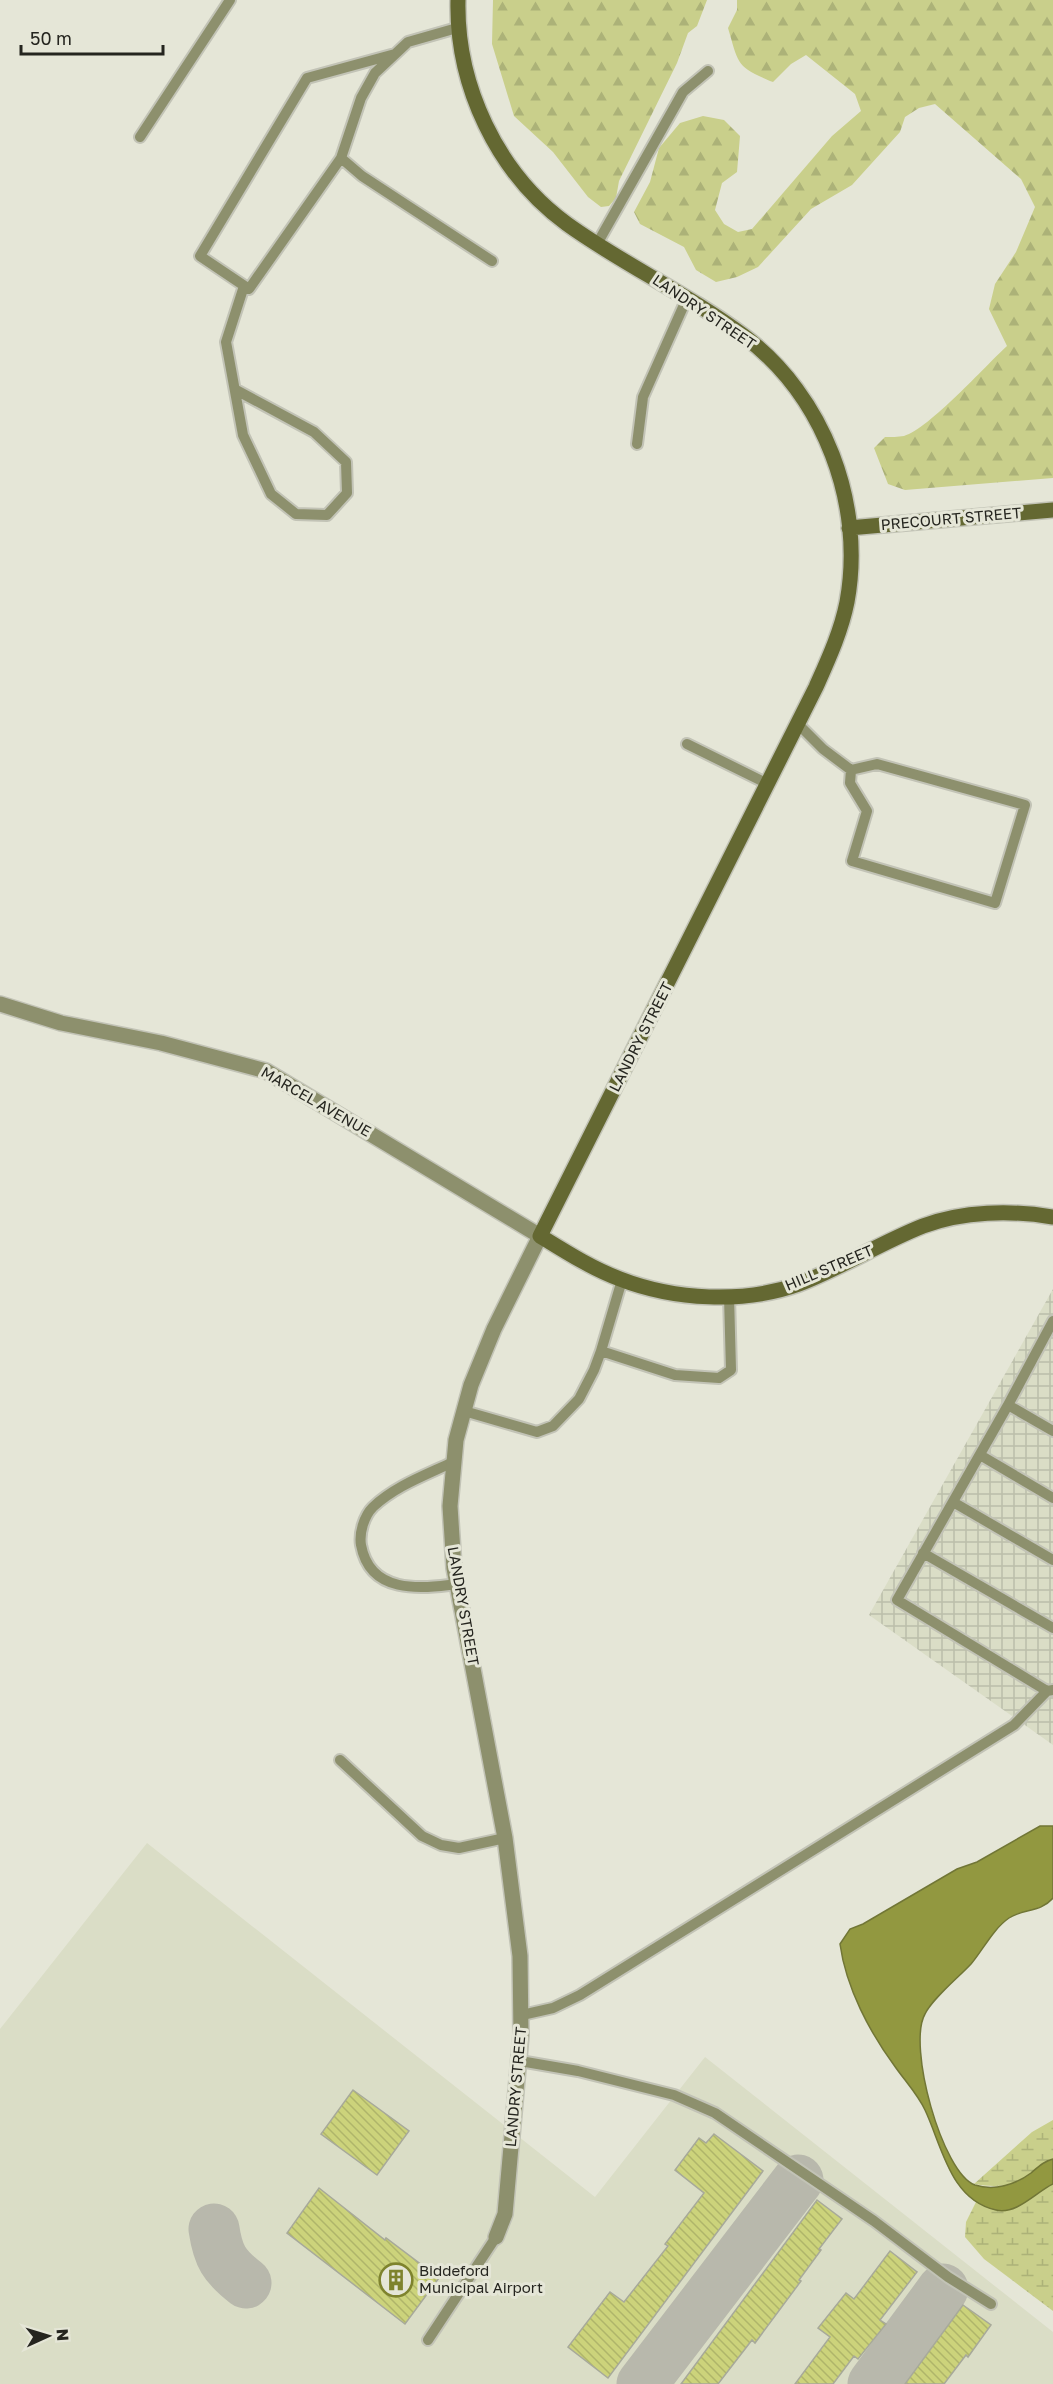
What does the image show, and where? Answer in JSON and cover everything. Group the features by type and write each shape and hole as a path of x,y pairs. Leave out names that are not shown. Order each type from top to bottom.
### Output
{"street":[{"name":"LANDRY STREET","path":"458,0 457,28 473,96 503,156 541,202 566,223 750,340 773,362 798,391 829,447 842,484 849,528 849,580 843,618 832,653 483,1354 464,1411 453,1462 450,1506 458,1584 506,1838 520,1956 522,2015 520,2061 505,2214 496,2237"},
{"name":"PRECOURT STREET","path":"849,528 1053,510"},
{"name":"MARCEL AVENUE","path":"0,1004 62,1023 161,1043 266,1071 540,1236"},
{"name":"HILL STREET","path":"540,1236 582,1262 622,1280 669,1293 729,1296 772,1291 799,1284 904,1234 944,1220 993,1214 1035,1214 1053,1217"}],"lane":[{"path":"140,137 230,0"},
{"path":"395,54 307,78 200,256 249,289 341,158 366,90 375,73 408,42 457,28"},
{"path":"597,244 683,92 708,71"},
{"path":"341,158 362,176 492,261"},
{"path":"236,390 314,432 346,462 347,493 327,515 296,514 271,494 243,435 226,342 244,286"},
{"path":"637,444 643,398 687,298"},
{"path":"798,724 823,749 851,770 877,764 1025,805 995,903 852,861 867,811 850,783 851,770"},
{"path":"687,744 768,784"},
{"path":"464,1411 537,1432 553,1426 579,1399 594,1370 622,1280"},
{"path":"601,1351 675,1375 719,1377 731,1370 729,1296"},
{"path":"522,2015 553,2008 580,1995 1014,1725 1050,1690 897,1600 1008,1406 1053,1321"},
{"path":"1008,1406 1053,1431"},
{"path":"980,1455 1053,1498"},
{"path":"453,1462 406,1484 372,1508 363,1523 360,1538 363,1554 375,1575 399,1586 436,1587 458,1584"},
{"path":"953,1502 1053,1560"},
{"path":"924,1554 1053,1628"},
{"path":"340,1760 422,1836 441,1845 459,1848 506,1838"},
{"path":"520,2061 578,2071 674,2095 715,2113 874,2221 948,2277 991,2304"},
{"path":"428,2340 496,2237"}],"shaded area":[{"path":"1053,1289 1053,1745 869,1615"},
{"path":"1040,1826 1053,1826 1053,1898 1043,1906 1015,1915 1003,1923 971,1964 929,2008 921,2030 924,2079 931,2107 951,2158 963,2175 975,2185 982,2187 1004,2186 1025,2177 1053,2159 1053,2184 1019,2206 1004,2211 980,2204 968,2195 950,2170 922,2104 868,2025 848,1977 840,1944 850,1929"},
{"path":"147,1843 595,2197 705,2057 1053,2332 1053,2384 0,2384 0,2029"}],"green space":[{"path":"493,0 707,0 697,26 688,33 677,63 619,181 616,198 609,206 601,207 588,197 553,152 514,116 492,44"},
{"path":"737,0 1053,0 1053,478 905,490 888,484 874,448 885,437 904,436 915,431 957,396 1007,346 989,309 995,284 1016,252 1035,207 1021,179 935,104 919,108 905,117 900,132 852,185 811,209 758,267 737,277 716,282 696,270 684,247 640,224 634,212 650,182 659,148 680,123 703,116 724,120 740,136 737,172 722,183 715,210 724,224 738,232 752,229 832,136 861,111 855,94 806,55 791,64 773,82 745,68 734,50 728,28 737,10"},
{"path":"1053,2120 1053,2159 1012,2183 998,2186 974,2184 1032,2132"},
{"path":"1053,2184 1053,2311 984,2259 965,2237 966,2222 976,2202 995,2210 1010,2209"}],"building":[{"path":"353,2090 409,2131 377,2175 321,2134"},
{"path":"714,2134 763,2171 608,2378 568,2347 610,2292 624,2302 668,2246 665,2244 704,2193 675,2170 699,2138 706,2143"},
{"path":"319,2188 385,2240 386,2238 439,2278 405,2324 287,2233"},
{"path":"817,2200 842,2219 819,2249 821,2250 799,2280 801,2281 755,2343 752,2340 718,2384 681,2384"},
{"path":"890,2251 917,2272 880,2320 886,2324 858,2359 854,2356 833,2384 795,2384 830,2337 818,2328 846,2293 854,2299"},
{"path":"963,2305 991,2325 968,2357 966,2355 944,2384 905,2384"}],"taxiway":[{"path":"642,2384 798,2180"},
{"path":"214,2229 223,2260 246,2283"},
{"path":"873,2384 943,2289"}],"place":[{"name":"Biddeford Municipal Airport","path":"396,2280"}]}
